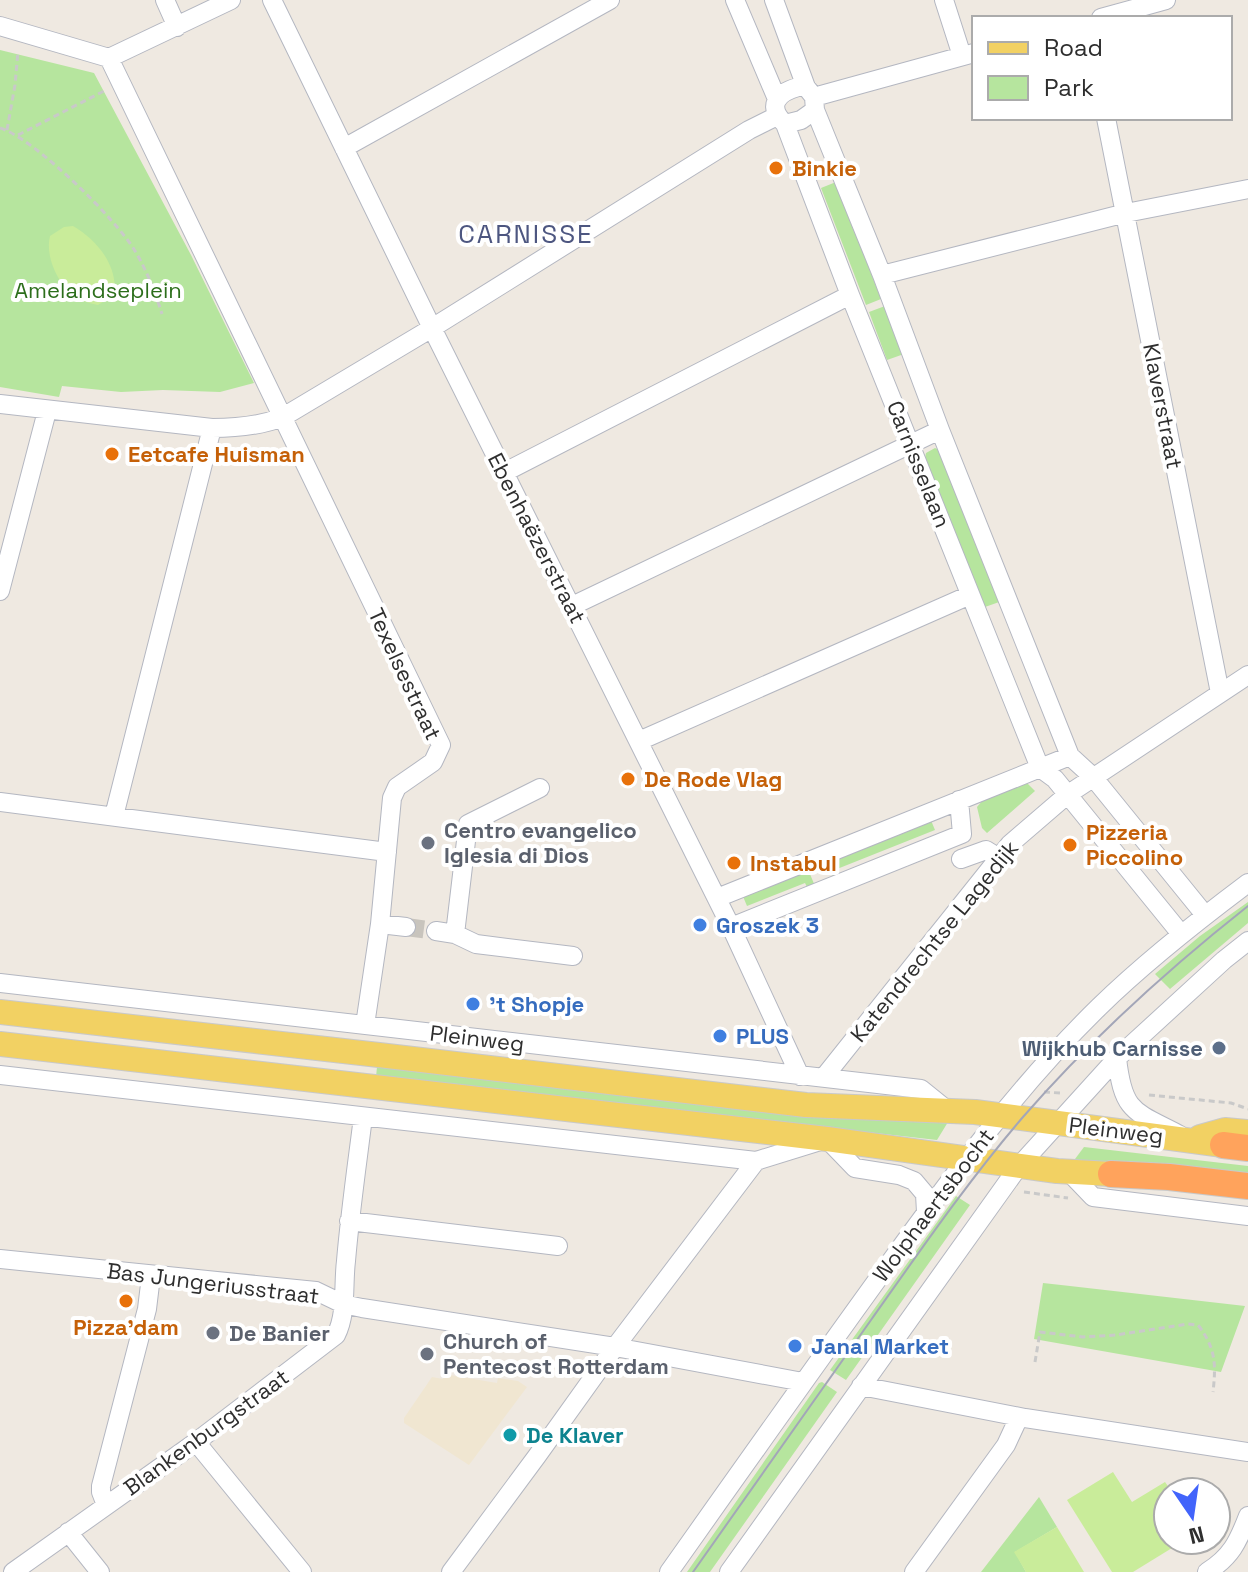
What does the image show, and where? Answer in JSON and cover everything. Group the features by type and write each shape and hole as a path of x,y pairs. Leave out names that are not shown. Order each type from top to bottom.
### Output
{"highway":[{"name":"Pleinweg","path":"1111,1174 1248,1186"}],"main road":[{"name":"Pleinweg","path":"0,1012 806,1105 1000,1115 1236,1146"},
{"name":"Pleinweg","path":"0,1044 827,1139 1069,1172 1111,1174"},
{"name":"Pleinweg","path":"1189,1140 1225,1130 1248,1132"}],"street":[{"path":"165,0 177,27"},
{"path":"0,26 109,58 231,0"},
{"name":"Ebenhaëzerstraat","path":"272,0 717,898 800,1076"},
{"path":"344,148 610,0"},
{"name":"Carnisselaan","path":"735,0 1040,768 1055,779 1181,934"},
{"name":"Carnisselaan","path":"774,0 1070,756 1093,777 1205,915"},
{"path":"0,404 212,428 249,427 283,417 779,113 792,89 812,98 968,54 944,0"},
{"path":"1104,11 1166,0"},
{"path":"109,58 283,417"},
{"path":"779,113 801,120 812,98"},
{"name":"Klaverstraat","path":"1106,120 1220,693"},
{"path":"882,275 1126,213 1248,189"},
{"path":"505,472 850,295"},
{"path":"0,591 47,411"},
{"name":"Texelsestraat","path":"283,417 441,745 433,762 397,787 392,798 380,924 365,1025"},
{"path":"114,816 212,428"},
{"path":"572,606 940,430"},
{"path":"639,741 970,595"},
{"name":"Katendrechtse Lagedijk","path":"824,1077 1010,844 1067,795 1248,675"},
{"path":"717,898 1070,756"},
{"path":"540,788 468,824 446,932 476,944 573,956"},
{"path":"731,927 962,834 959,800"},
{"path":"0,802 387,852"},
{"path":"961,859 986,850 999,858"},
{"name":"Wolphaertsbocht","path":"669,1572 926,1212 1000,1115 1099,1007 1181,934 1248,883"},
{"path":"380,924 406,927"},
{"name":"Wolphaertsbocht","path":"729,1572 1019,1166 1117,1058 1248,941"},
{"name":"Pleinweg","path":"0,983 921,1089 947,1110"},
{"name":"Pleinweg","path":"1117,1058 1124,1095 1132,1108 1189,1140"},
{"name":"Pleinweg","path":"0,1075 756,1161 827,1139"},
{"name":"Blankenburgstraat","path":"13,1572 196,1442 332,1340 339,1330 343,1304 349,1221 363,1117"},
{"path":"827,1139 855,1168 899,1175 914,1181 925,1194 926,1212"},
{"path":"451,1572 756,1161"},
{"path":"1069,1172 1093,1197 1248,1216"},
{"path":"349,1221 558,1246"},
{"name":"Bas Jungeriusstraat","path":"0,1259 316,1291 343,1304 615,1347 803,1382"},
{"path":"106,1505 101,1486 147,1309 151,1276"},
{"path":"861,1386 1019,1417 1248,1452"},
{"path":"914,1572 1006,1445 1019,1417"},
{"path":"196,1442 302,1572"},
{"path":"1207,1572 1234,1549 1248,1516"},
{"path":"68,1532 100,1572"}],"path":[{"path":"7,130 15,85 19,31"},
{"path":"18,136 122,82"},
{"path":"0,128 18,136 47,159 110,218 134,249 151,281 162,314"},
{"path":"1035,1362 1040,1332 1083,1337 1198,1325 1208,1338 1213,1354 1216,1371 1213,1392"}],"shaded area":[{"path":"444,1374 497,1383 498,1378 518,1381 527,1387 469,1465 404,1423 404,1418 432,1377 443,1379"}],"green space":[{"name":"Amelandseplein","path":"0,50 94,73 191,255 254,383 220,392 121,392 62,386 59,397 0,387"},
{"path":"836,182 881,299 866,305 821,188"},
{"path":"73,226 90,238 104,254 113,274 114,295 98,305 79,299 67,290 51,260 50,236 64,227"},
{"path":"885,306 904,354 887,360 869,312"},
{"path":"935,448 942,451 1002,601 985,607 925,458 926,453"},
{"path":"1027,783 1035,791 987,833 982,828 977,807 983,800"},
{"path":"930,818 935,830 837,869 839,877 834,879 826,860"},
{"path":"807,867 815,886 808,889 805,883 747,906 742,894"},
{"path":"1248,902 1248,923 1170,989 1155,974 1200,936"},
{"path":"377,1067 803,1115 948,1122 937,1140 376,1077"},
{"path":"1084,1147 1248,1166 1248,1176 1072,1163"},
{"path":"956,1196 970,1205 846,1380 830,1370"},
{"path":"1043,1283 1245,1306 1221,1372 1034,1339"},
{"path":"819,1383 837,1392 710,1572 687,1572"},
{"path":"1113,1472 1132,1502 1152,1490 1152,1556 1159,1556 1133,1572 1112,1572 1067,1500"},
{"path":"1039,1497 1057,1527 1015,1552 1026,1572 981,1572"},
{"path":"1057,1527 1084,1572 1026,1572 1014,1552"}],"tunnel":[{"path":"406,927 436,931"}],"tram line":[{"path":"693,1572 926,1242 1003,1141 1103,1033 1159,980 1248,906"}],"place":[{"name":"Binkie","path":"776,168"},
{"name":"Eetcafe Huisman","path":"112,454"},
{"name":"De Rode Vlag","path":"628,779"},
{"name":"Centro evangelico Iglesia di Dios","path":"428,843"},
{"name":"Pizzeria Piccolino","path":"1070,845"},
{"name":"Instabul","path":"734,863"},
{"name":"Groszek 3","path":"700,925"},
{"name":"'t Shopje","path":"473,1004"},
{"name":"PLUS","path":"720,1036"},
{"name":"Wijkhub Carnisse","path":"1219,1048"},
{"name":"Pizza'dam","path":"126,1301"},
{"name":"De Banier","path":"213,1333"},
{"name":"Janal Market","path":"795,1346"},
{"name":"Church of Pentecost Rotterdam","path":"427,1354"},
{"name":"De Klaver","path":"510,1435"}],"district":[{"name":"CARNISSE","path":"526,234"}]}
